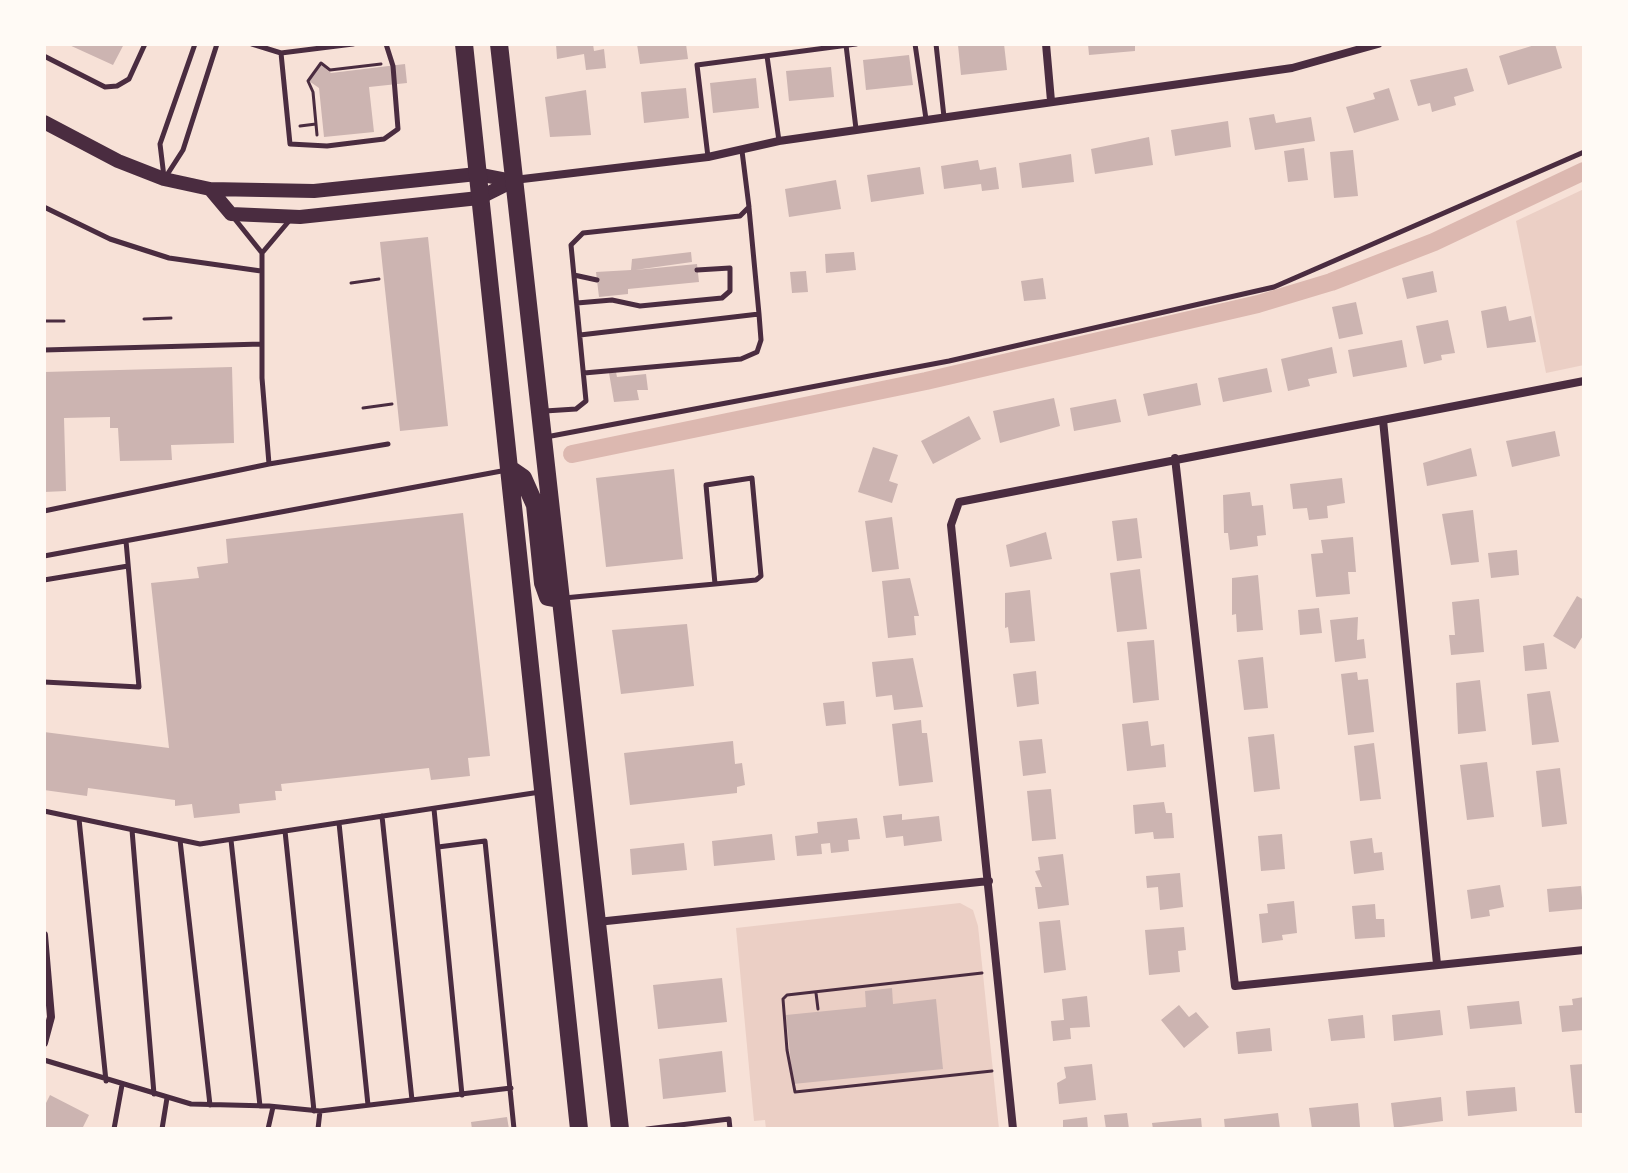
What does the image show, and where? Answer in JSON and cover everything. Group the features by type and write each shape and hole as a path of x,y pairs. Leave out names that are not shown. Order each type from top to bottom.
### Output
{"main road":[{"path":"464,44 579,1129"},
{"path":"499,44 620,1129"},
{"path":"510,469 523,478 535,505 543,583 548,597 559,599"}],"street":[{"path":"1046,44 1051,101"},
{"path":"44,122 118,161 164,179 210,189 314,191 477,174 513,181 708,157 779,141 856,129 1292,68 1378,44"},
{"path":"210,189 231,214 293,217 479,198 513,181"},
{"path":"1013,1129 951,525 959,502 1584,381"},
{"path":"1383,420 1437,964"},
{"path":"1175,458 1235,986 1584,950"},
{"path":"596,922 989,881"},
{"path":"44,935 51,1017 44,1043"}],"lane":[{"path":"44,56 105,87 117,86 129,79 145,44"},
{"path":"164,179 160,144 195,44"},
{"path":"164,179 183,150 217,44"},
{"path":"252,44 281,53 353,44"},
{"path":"281,53 290,144 327,146 394,134 400,123 386,44"},
{"path":"708,157 697,65 856,44"},
{"path":"915,44 926,119"},
{"path":"936,44 944,117"},
{"path":"846,45 856,129"},
{"path":"767,56 779,141"},
{"path":"584,373 741,359 757,352 761,340 742,151"},
{"path":"541,438 949,361 1274,287 1584,152"},
{"path":"44,207 110,239 169,258 261,271"},
{"path":"538,411 576,409 586,401 571,245 583,233 740,216 749,207"},
{"path":"231,214 262,253"},
{"path":"269,464 264,426 262,253 293,217"},
{"path":"577,303 612,300 640,306 722,298 730,291 730,268 697,270"},
{"path":"574,275 597,280"},
{"path":"580,335 759,314"},
{"path":"44,350 262,344"},
{"path":"44,511 269,464 388,444"},
{"path":"44,556 510,469"},
{"path":"559,599 715,584 756,580 761,576 752,478 706,485 715,584"},
{"path":"44,682 139,687 126,541"},
{"path":"44,580 128,566"},
{"path":"44,811 200,844 545,792"},
{"path":"434,809 462,1095"},
{"path":"382,816 412,1100"},
{"path":"79,819 106,1081"},
{"path":"339,823 368,1105"},
{"path":"132,830 154,1094"},
{"path":"285,831 318,1129"},
{"path":"180,840 210,1105"},
{"path":"231,840 260,1106"},
{"path":"438,847 485,841 514,1129"},
{"path":"44,1060 167,1098 210,1105 273,1106 317,1111 511,1088"},
{"path":"114,1129 122,1085"},
{"path":"162,1129 167,1098"},
{"path":"268,1129 273,1106"},
{"path":"647,1129 729,1119 730,1129"}],"path":[{"path":"318,142 313,92 308,81 321,63 330,70 369,65"},
{"path":"289,127 316,124"},
{"path":"351,283 379,279"},
{"path":"144,319 171,318"},
{"path":"44,321 64,321"},
{"path":"363,408 392,404"},
{"path":"982,973 816,991 787,995 783,999 795,1092 992,1071"},
{"path":"816,991 818,1009"}],"shaded area":[{"path":"1584,189 1584,365 1546,373 1516,221"},
{"path":"960,903 973,910 978,926 999,1129 766,1129 765,1120 754,1121 736,928"}],"building":[{"path":"67,44 124,44 113,65"},
{"path":"556,44 593,44 594,51 604,49 606,68 586,70 584,54 557,59"},
{"path":"637,44 686,44 688,59 640,64"},
{"path":"1004,44 1007,70 961,75 958,45"},
{"path":"1088,44 1135,44 1135,51 1089,55"},
{"path":"1538,44 1555,44 1562,68 1508,85 1499,56"},
{"path":"909,55 913,85 866,90 863,60"},
{"path":"405,64 407,83 369,87 374,132 324,137 319,88 309,81 321,65 331,73"},
{"path":"831,67 834,97 789,101 786,71"},
{"path":"1467,68 1474,91 1454,97 1456,105 1432,112 1430,103 1418,106 1410,80"},
{"path":"756,78 759,108 713,113 710,83"},
{"path":"686,88 689,118 644,123 641,92"},
{"path":"1389,88 1399,120 1354,133 1346,107 1375,99 1373,93"},
{"path":"586,90 591,135 550,137 545,97"},
{"path":"1274,114 1276,123 1311,117 1315,141 1255,150 1249,118"},
{"path":"1228,121 1231,147 1175,156 1171,130"},
{"path":"1149,137 1153,165 1095,174 1091,149"},
{"path":"1304,148 1308,180 1288,182 1284,151"},
{"path":"1353,150 1358,196 1334,198 1330,152"},
{"path":"1071,154 1074,182 1022,188 1019,163"},
{"path":"978,160 980,170 996,167 999,189 982,191 981,184 944,189 941,166"},
{"path":"920,167 924,194 871,202 867,175"},
{"path":"836,180 841,209 789,217 785,189"},
{"path":"428,237 448,426 400,431 380,242"},
{"path":"691,252 692,262 635,270 697,264 699,282 628,289 628,294 599,297 596,272 631,270 632,259"},
{"path":"854,252 856,270 826,273 825,254"},
{"path":"806,271 808,292 792,293 790,272"},
{"path":"1433,271 1437,292 1407,299 1402,278"},
{"path":"1043,278 1046,299 1024,301 1021,281"},
{"path":"1356,302 1363,334 1339,339 1332,307"},
{"path":"1506,306 1509,321 1531,316 1536,342 1487,348 1481,311"},
{"path":"1448,320 1455,353 1441,355 1442,360 1424,364 1416,326"},
{"path":"1402,340 1407,367 1353,377 1348,350"},
{"path":"1332,347 1337,373 1308,379 1310,386 1288,391 1281,359"},
{"path":"232,367 234,443 171,445 172,460 120,461 118,428 110,428 110,417 64,418 66,491 44,492 44,372"},
{"path":"1267,368 1272,392 1223,402 1218,378"},
{"path":"616,372 617,377 646,374 648,390 637,390 639,400 614,402 609,373"},
{"path":"1197,383 1201,405 1148,416 1143,394"},
{"path":"1054,398 1060,426 1000,443 993,411"},
{"path":"1116,399 1121,422 1074,431 1070,408"},
{"path":"969,416 981,439 933,464 921,441"},
{"path":"1555,431 1560,456 1512,467 1506,441"},
{"path":"873,447 898,455 889,481 898,484 892,503 858,492"},
{"path":"1471,448 1477,476 1427,486 1423,463"},
{"path":"674,469 683,559 606,567 596,478"},
{"path":"1342,478 1345,503 1327,506 1328,518 1309,520 1307,508 1293,509 1290,484"},
{"path":"1250,492 1252,506 1263,505 1266,535 1257,536 1258,546 1230,550 1228,533 1224,533 1223,495"},
{"path":"1473,510 1479,562 1451,565 1442,514"},
{"path":"463,513 490,756 468,758 470,776 431,780 429,768 281,784 282,791 275,791 276,800 239,804 240,813 194,818 192,804 175,806 175,800 88,788 87,796 44,790 44,732 169,748 151,583 199,578 197,567 228,563 226,539"},
{"path":"892,517 899,569 872,572 865,521"},
{"path":"1137,518 1142,558 1117,561 1112,521"},
{"path":"1046,532 1052,559 1010,567 1006,545"},
{"path":"1353,537 1356,572 1348,572 1350,594 1316,597 1311,554 1323,553 1321,540"},
{"path":"1517,550 1519,575 1491,578 1488,553"},
{"path":"1140,569 1147,629 1117,632 1110,573"},
{"path":"1258,575 1263,630 1237,632 1236,614 1232,615 1232,578"},
{"path":"910,578 919,616 914,616 916,635 888,638 882,581"},
{"path":"1030,590 1035,641 1010,643 1008,627 1005,628 1005,593"},
{"path":"1577,596 1584,600 1584,634 1575,649 1553,636"},
{"path":"1479,599 1484,652 1451,655 1449,635 1455,635 1452,602"},
{"path":"1319,608 1322,633 1300,635 1298,610"},
{"path":"1358,617 1357,640 1364,639 1366,658 1335,662 1330,620"},
{"path":"687,624 694,686 621,694 612,630"},
{"path":"1154,640 1159,700 1133,703 1127,642"},
{"path":"1544,643 1547,669 1525,671 1523,646"},
{"path":"1263,657 1268,708 1244,710 1238,660"},
{"path":"913,658 923,707 894,710 892,695 876,697 872,662"},
{"path":"1036,671 1039,704 1017,707 1013,674"},
{"path":"1357,672 1358,680 1368,679 1374,732 1348,735 1341,674"},
{"path":"1480,680 1486,731 1458,734 1456,683"},
{"path":"1550,691 1559,742 1532,745 1527,694"},
{"path":"844,701 846,724 826,726 823,703"},
{"path":"921,720 922,733 927,733 933,782 899,786 892,724"},
{"path":"1148,721 1151,746 1164,744 1166,767 1127,771 1122,724"},
{"path":"1274,734 1280,789 1254,792 1248,737"},
{"path":"1042,739 1046,773 1023,776 1019,741"},
{"path":"733,741 735,764 742,763 745,785 737,787 737,793 630,805 624,753"},
{"path":"1374,743 1381,799 1360,801 1354,746"},
{"path":"1487,762 1494,817 1467,820 1460,765"},
{"path":"1560,768 1567,824 1542,827 1536,771"},
{"path":"1051,789 1056,839 1032,841 1027,791"},
{"path":"1164,802 1166,813 1172,813 1174,838 1154,839 1153,832 1135,834 1133,805"},
{"path":"902,814 902,820 939,816 942,841 904,846 903,836 886,838 883,816"},
{"path":"857,818 860,839 848,840 849,851 831,853 830,843 821,844 822,854 797,856 795,836 818,833 817,822"},
{"path":"772,834 775,860 714,866 712,841"},
{"path":"1282,834 1285,869 1261,871 1258,836"},
{"path":"1372,838 1374,853 1382,852 1384,870 1354,874 1350,841"},
{"path":"684,843 687,870 632,875 630,849"},
{"path":"1063,854 1069,905 1038,909 1035,887 1042,887 1035,871 1040,870 1038,857"},
{"path":"1180,873 1183,907 1160,910 1158,887 1147,888 1146,876"},
{"path":"1500,885 1504,907 1489,910 1490,916 1471,919 1467,890"},
{"path":"1581,886 1583,909 1549,912 1547,889"},
{"path":"1294,901 1297,933 1282,935 1283,940 1262,943 1259,914 1268,913 1267,904"},
{"path":"1375,904 1376,919 1384,919 1385,937 1355,939 1352,906"},
{"path":"1060,920 1066,970 1044,973 1039,922"},
{"path":"1184,927 1186,950 1178,951 1180,972 1149,975 1145,930"},
{"path":"722,978 727,1022 658,1029 653,985"},
{"path":"892,988 893,1004 936,999 943,1069 793,1084 786,1015 866,1007 865,991"},
{"path":"1087,996 1090,1027 1070,1028 1071,1039 1053,1041 1051,1021 1064,1020 1062,999"},
{"path":"1584,997 1584,1030 1562,1032 1559,1006 1573,1005 1572,999"},
{"path":"1519,1001 1522,1024 1470,1029 1467,1006"},
{"path":"1179,1005 1189,1017 1196,1012 1209,1027 1184,1048 1161,1020"},
{"path":"1440,1010 1443,1035 1394,1041 1392,1015"},
{"path":"1363,1015 1365,1038 1331,1041 1328,1019"},
{"path":"1270,1028 1272,1051 1238,1054 1236,1032"},
{"path":"722,1051 726,1092 663,1099 659,1059"},
{"path":"1092,1064 1096,1100 1059,1104 1057,1083 1066,1078 1064,1067"},
{"path":"1584,1064 1584,1113 1575,1113 1570,1065"},
{"path":"1515,1087 1517,1111 1468,1116 1466,1091"},
{"path":"50,1095 89,1115 82,1129 44,1129 44,1107"},
{"path":"1441,1097 1443,1121 1394,1128 1391,1103"},
{"path":"1358,1103 1360,1127 1312,1129 1309,1108"},
{"path":"1127,1113 1129,1129 1106,1129 1104,1115"},
{"path":"1278,1113 1280,1129 1225,1129 1224,1119"},
{"path":"507,1117 509,1129 472,1129 471,1122"},
{"path":"1087,1117 1088,1129 1063,1129 1063,1120"},
{"path":"1201,1118 1202,1129 1153,1129 1152,1123"}],"waterway":[{"path":"572,454 926,381 1258,304 1331,282 1434,242 1584,171"}]}
